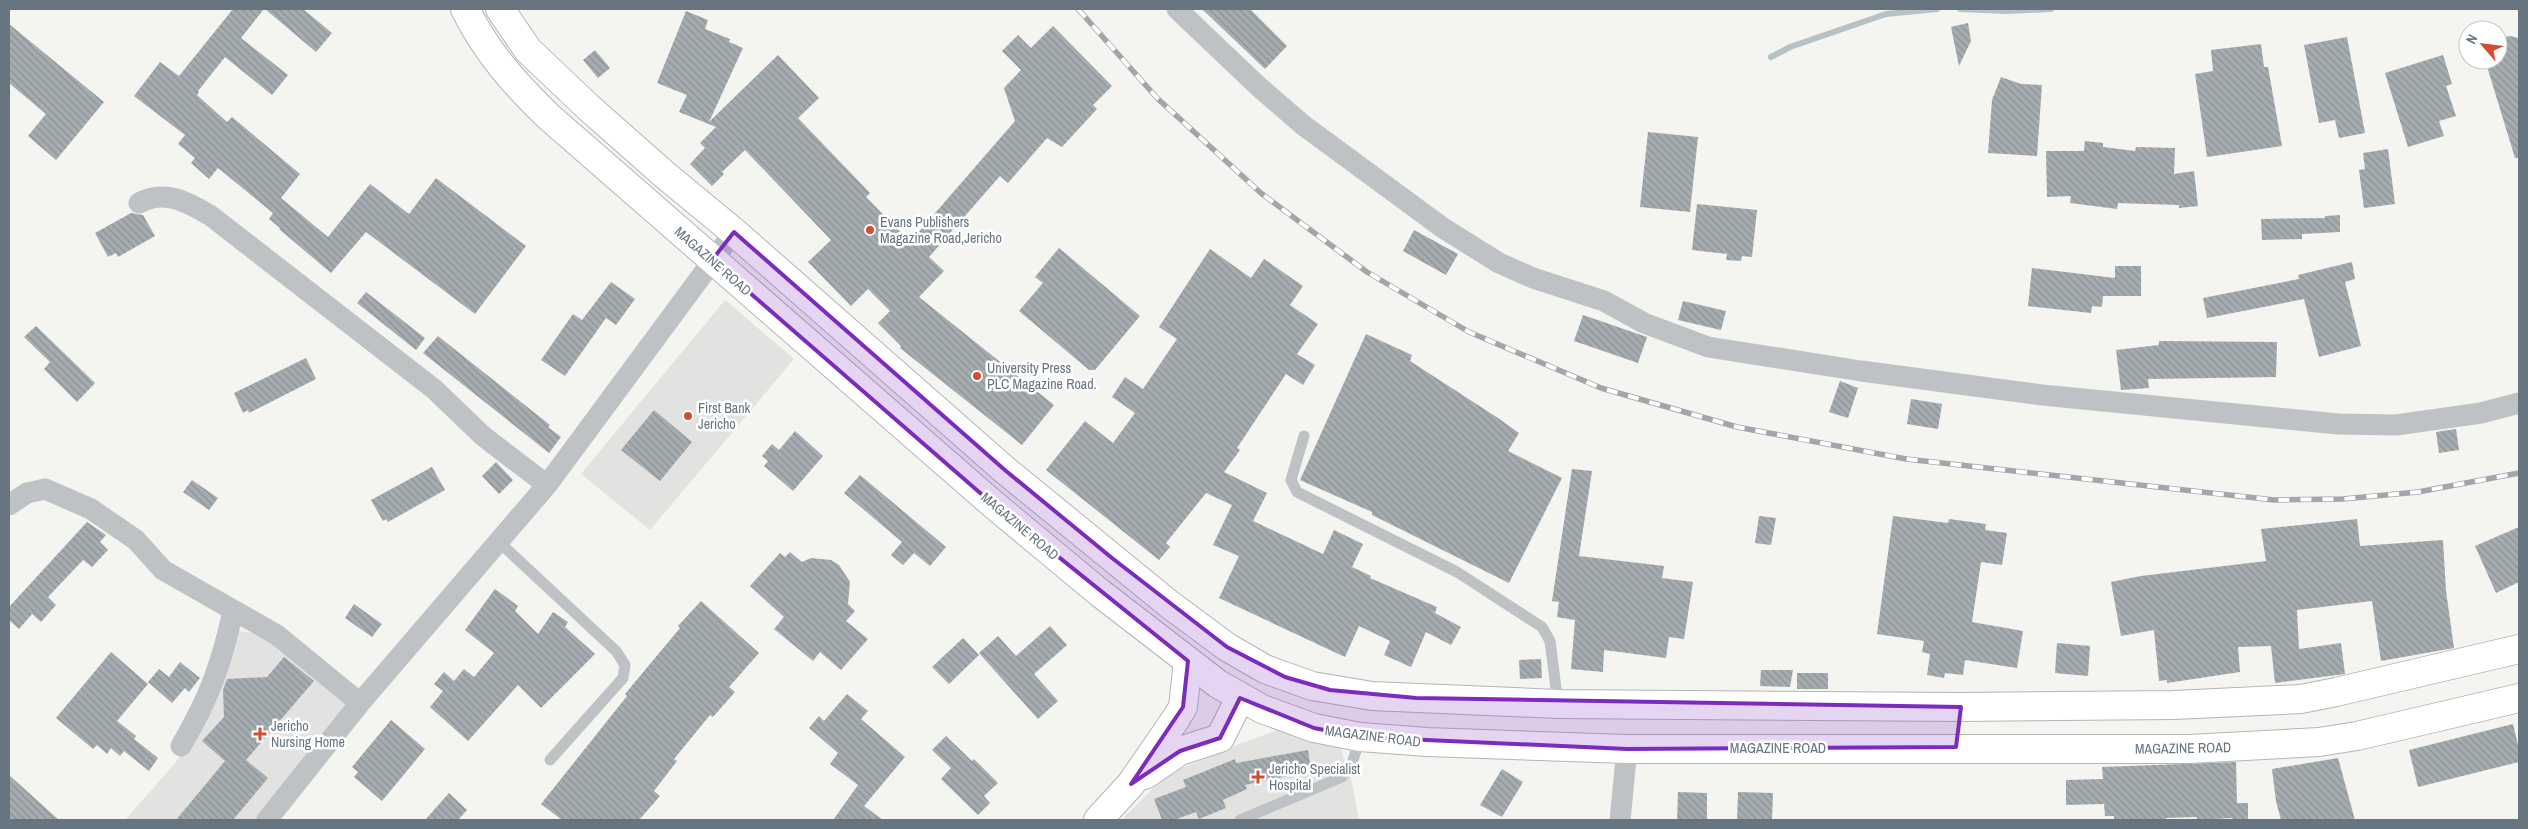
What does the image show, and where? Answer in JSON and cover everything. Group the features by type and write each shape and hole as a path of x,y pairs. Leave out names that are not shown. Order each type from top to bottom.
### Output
{"main road":[{"name":"MAGAZINE ROAD","path":"465,9 474,26 511,80 568,135 994,505 1188,661 1240,698 1262,709 1307,726 1336,734 1427,742 1628,748 1956,747 2075,750 2189,749 2319,742 2357,736 2519,698"},
{"path":"500,9 528,50 563,84 1006,471 1169,604 1233,651 1265,669 1330,690 1416,698 1558,704 2174,705 2301,698 2336,692 2519,649"},
{"path":"1098,820 1131,784 1182,707 1188,661"},
{"path":"1131,784 1180,751 1220,738 1240,698"},
{"path":"1956,747 1961,706"}],"street":[{"path":"1177,9 1259,87 1303,124 1443,228 1499,263 1533,278 1604,301 1644,323 1708,347 1733,353 2023,392 2338,424 2396,425 2481,413 2519,403"},
{"path":"139,203 150,196 174,197 211,216 434,389 483,436 547,484"},
{"path":"267,820 360,703 500,542 547,484 734,232"},
{"path":"9,505 27,493 45,489 91,509 136,540 163,570 277,635 360,703"},
{"path":"181,746 204,707 215,679 233,611"},
{"path":"1620,820 1628,748"}],"lane":[{"path":"1304,436 1291,480 1297,492 1457,572 1542,627 1550,640 1558,704"},
{"path":"500,542 616,651 625,665 623,678 550,760"},
{"path":"1240,820 1342,777 1352,764 1360,737"}],"highlighted area":[{"path":"734,232 1006,471 1112,558 1227,647 1285,677 1330,690 1416,698 1961,707 1956,747 1627,749 1360,737 1314,728 1240,698 1220,738 1180,751 1131,784 1183,707 1188,661 994,505 712,260"}],"shaded area":[{"name":"First Bank Jericho","path":"725,300 794,359 650,530 581,474"},
{"name":"Jericho Nursing Home","path":"238,631 262,634 349,705 260,820 125,820 176,762 216,696"},
{"name":"Jericho Specialist Hospital","path":"1278,730 1338,740 1351,779 1359,820 1121,820 1168,774"}],"building":[{"path":"233,9 264,9 241,38 288,75 272,95 225,57 198,91 197,95 227,122 232,117 300,174 281,198 328,237 370,184 409,214 436,178 526,246 475,314 366,232 331,273 269,219 273,213 218,168 209,179 191,163 195,158 178,144 185,135 134,96 160,62 179,76"},
{"path":"265,9 303,9 332,33 316,52"},
{"path":"1202,9 1250,9 1287,46 1265,69"},
{"path":"686,11 708,20 705,29 730,39 729,42 743,48 709,122 778,55 819,98 798,118 870,193 866,197 910,242 1015,121 1004,88 1021,70 1002,51 1018,35 1031,48 1053,26 1112,86 1093,105 1097,109 1062,147 1047,138 1008,183 1000,176 929,257 944,271 919,297 1054,405 1022,445 900,348 901,346 878,323 890,311 868,289 851,306 808,262 831,240 745,150 722,172 724,174 712,186 690,164 705,148 700,143 716,127 679,112 687,95 657,83"},
{"path":"1968,23 1971,41 1959,66 1951,27"},
{"path":"9,24 104,102 56,160 28,136 46,114 9,83"},
{"path":"2508,36 2519,38 2519,158 2515,158 2488,70 2508,70"},
{"path":"2347,37 2365,133 2339,138 2335,120 2319,123 2304,45"},
{"path":"2261,44 2264,67 2268,67 2282,146 2207,157 2195,74 2213,71 2211,50"},
{"path":"595,50 610,68 598,78 583,60"},
{"path":"2443,55 2452,84 2446,86 2456,116 2439,121 2444,136 2408,147 2385,73"},
{"path":"2001,77 2021,84 2042,85 2037,156 1988,153 1992,100"},
{"path":"1648,132 1698,137 1690,212 1640,207"},
{"path":"2085,141 2103,143 2103,147 2135,151 2136,147 2175,148 2174,174 2194,171 2198,206 2179,208 2179,205 2118,203 2117,209 2070,203 2071,196 2047,197 2046,151 2084,151"},
{"path":"2388,149 2395,204 2364,208 2359,170 2365,169 2363,153"},
{"path":"1697,204 1757,210 1752,257 1742,256 1741,261 1726,260 1727,254 1692,250"},
{"path":"131,213 143,215 155,236 118,257 116,253 108,257 95,233"},
{"path":"2340,215 2340,232 2302,234 2302,239 2262,240 2261,219 2325,218 2325,216"},
{"path":"1414,230 1458,254 1446,275 1403,251"},
{"path":"1059,248 1140,316 1095,370 1089,370 1019,311 1043,283 1035,277"},
{"path":"1210,249 1251,278 1264,259 1303,286 1290,305 1318,324 1297,354 1315,365 1303,385 1286,374 1237,448 1240,450 1224,472 1267,493 1253,521 1323,554 1334,530 1363,544 1352,567 1371,576 1370,578 1437,607 1435,613 1461,627 1451,645 1426,632 1411,667 1384,655 1390,641 1359,626 1345,657 1219,598 1239,556 1213,545 1232,505 1206,493 1166,543 1170,547 1159,560 1046,470 1085,421 1113,443 1135,413 1112,397 1125,377 1143,389 1177,339 1159,327"},
{"path":"2352,262 2355,279 2345,282 2361,346 2319,357 2304,299 2207,318 2203,298 2299,279 2298,275"},
{"path":"2115,266 2141,266 2141,296 2103,296 2102,307 2092,306 2091,313 2028,306 2032,268 2115,278"},
{"path":"611,282 635,299 616,325 606,318 565,376 541,360 573,314 582,320"},
{"path":"366,292 425,338 416,350 357,303"},
{"path":"1683,301 1726,311 1721,330 1678,320"},
{"path":"1583,315 1647,337 1638,363 1574,341"},
{"path":"36,326 95,383 77,402 44,369 50,362 24,337"},
{"path":"1366,334 1412,355 1410,361 1519,433 1508,451 1562,478 1509,583 1372,515 1372,512 1300,480"},
{"path":"438,336 550,425 548,427 561,437 549,453 423,353"},
{"path":"2159,341 2277,342 2276,377 2148,379 2149,388 2121,390 2116,350 2159,345"},
{"path":"306,358 316,379 249,413 248,410 243,413 234,393"},
{"path":"1840,381 1858,388 1848,418 1829,412"},
{"path":"1911,399 1942,404 1938,429 1907,424"},
{"path":"654,410 692,442 660,481 621,450"},
{"path":"2456,429 2459,450 2439,453 2436,432"},
{"path":"795,431 823,456 793,491 764,466 768,461 762,456 772,444 779,450"},
{"path":"496,462 513,480 499,494 482,476"},
{"path":"432,467 445,490 388,522 386,519 383,521 371,500"},
{"path":"1572,469 1592,471 1579,556 1664,566 1662,578 1693,582 1684,639 1669,637 1666,658 1604,650 1603,672 1571,669 1575,620 1557,617 1559,602 1552,601"},
{"path":"860,475 946,547 930,566 914,553 903,565 891,555 902,542 844,493"},
{"path":"192,480 218,498 209,510 183,492"},
{"path":"1759,516 1776,518 1771,545 1755,543"},
{"path":"1893,516 1948,523 1949,519 1986,524 1985,530 2007,533 2002,565 1981,562 1972,622 2023,631 2017,668 1965,660 1963,675 1945,673 1944,678 1927,675 1930,654 1922,652 1924,641 1877,634"},
{"path":"2357,519 2360,546 2443,540 2446,591 2454,648 2381,661 2372,601 2297,610 2299,649 2341,643 2345,674 2275,683 2271,646 2238,647 2240,672 2167,683 2167,680 2159,681 2154,630 2121,636 2111,582 2141,576 2266,561 2261,529"},
{"path":"87,522 106,535 100,542 108,550 92,567 83,560 48,597 56,605 41,622 32,614 19,629 9,620 9,607"},
{"path":"2519,527 2519,582 2496,593 2475,546"},
{"path":"790,552 802,562 811,558 831,560 839,565 850,582 848,604 855,611 846,621 868,639 841,670 820,652 813,661 774,629 784,617 750,586 780,553 785,557"},
{"path":"495,589 518,606 515,611 538,634 553,612 568,622 565,627 595,654 541,708 518,685 468,741 430,707 443,691 434,684 444,672 454,681 464,669 474,677 494,653 465,630"},
{"path":"701,601 759,653 729,687 735,692 713,717 710,715 674,759 677,761 654,791 660,796 639,820 562,820 541,804 627,696 625,694 680,628 678,626"},
{"path":"354,604 382,624 372,637 345,618"},
{"path":"1050,626 1067,645 1034,674 1058,701 1038,719 979,653 998,636 1016,656"},
{"path":"963,638 979,655 949,684 932,667"},
{"path":"2057,643 2090,646 2088,676 2055,673"},
{"path":"111,652 148,684 117,721 136,736 134,739 158,758 149,771 124,751 120,756 111,748 107,754 97,745 93,749 56,718"},
{"path":"284,657 314,681 246,760 268,778 233,820 176,820 225,761 202,741 224,717 223,690 227,679 267,677"},
{"path":"1541,659 1542,678 1520,679 1519,660"},
{"path":"180,662 200,678 189,692 185,688 172,703 148,682 159,669 169,677"},
{"path":"1761,670 1793,670 1790,687 1760,686"},
{"path":"1797,673 1828,673 1828,689 1797,689"},
{"path":"847,694 868,711 861,719 905,757 864,806 883,820 833,820 858,785 830,764 838,753 809,728 819,716 824,721"},
{"path":"391,720 425,749 382,801 354,777 358,772 352,767"},
{"path":"2513,724 2519,749 2519,762 2418,787 2409,750"},
{"path":"946,736 972,761 974,759 998,783 984,796 990,803 978,815 941,779 951,768 932,750"},
{"path":"1308,750 1311,771 1245,785 1247,789 1223,800 1226,808 1199,819 1196,812 1174,820 1162,820 1154,799 1186,787 1183,780 1235,759 1236,763"},
{"path":"2338,758 2355,820 2281,820 2276,801 2272,769"},
{"path":"2236,762 2237,803 2248,803 2248,820 2232,820 2232,818 2197,820 2197,817 2166,818 2166,820 2114,820 2114,816 2105,816 2104,804 2066,805 2066,780 2103,779 2102,767"},
{"path":"1502,769 1523,782 1502,817 1480,805"},
{"path":"9,775 59,820 9,820"},
{"path":"1678,792 1707,793 1707,820 1677,820"},
{"path":"1738,792 1773,793 1772,820 1737,820"},
{"path":"449,793 467,810 458,820 425,820"}],"waterway":[{"path":"1771,57 1790,47 1886,14 1937,9"},
{"path":"1960,9 2008,11 2051,9"}],"railway":[{"path":"1078,9 1157,98 1262,194 1367,272 1469,332 1601,388 1737,427 1906,459 2274,500 2343,499 2418,492 2519,473"}],"place":[{"name":"Evans Publishers Magazine Road,Jericho","path":"870,230"},
{"name":"University Press PLC Magazine Road.","path":"977,376"},
{"name":"First Bank Jericho","path":"688,416"},
{"name":"Jericho Nursing Home","path":"260,734"},
{"name":"Jericho Specialist Hospital","path":"1258,777"}]}
